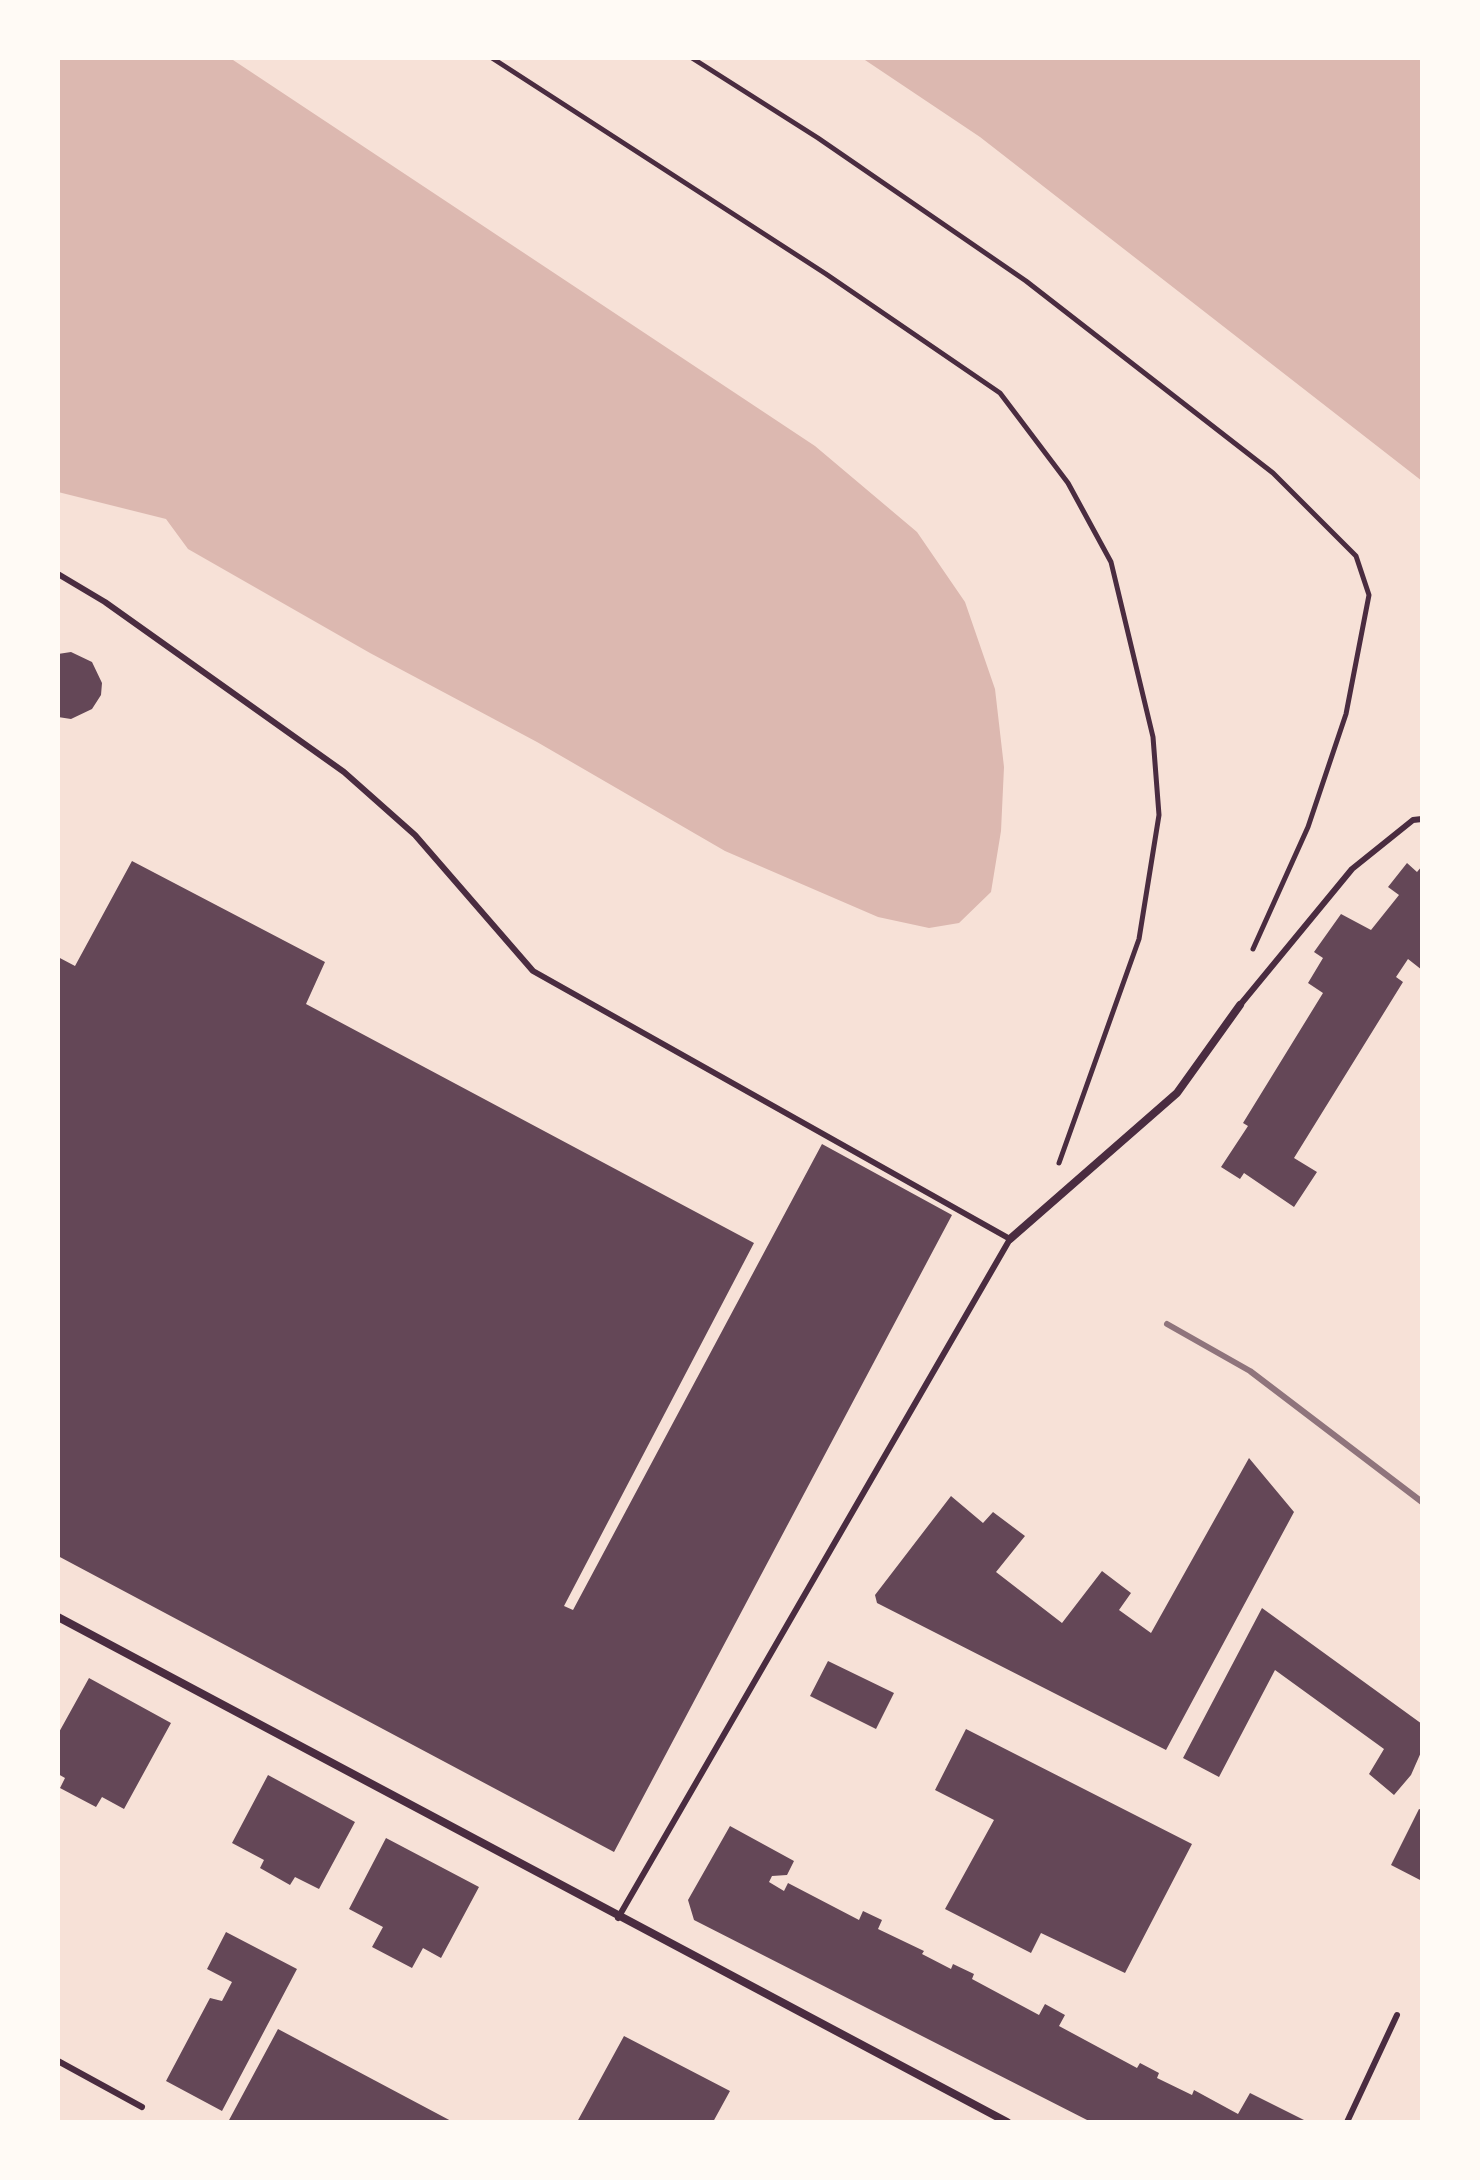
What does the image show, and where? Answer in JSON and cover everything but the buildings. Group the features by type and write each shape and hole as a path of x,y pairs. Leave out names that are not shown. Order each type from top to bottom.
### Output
{"street":[{"path":"1010,1239 1177,1093 1240,1005"},
{"path":"58,1617 618,1918 1007,2122"}],"lane":[{"path":"58,574 105,602 344,772 415,835 533,971 1010,1239 618,1918"},
{"path":"1240,1005 1352,869 1413,820 1422,819"},
{"path":"1347,2122 1397,2015"},
{"path":"58,2061 142,2107"}],"path":[{"path":"492,58 826,274 1000,393 1068,483 1111,562 1153,737 1159,815 1139,939 1058,1167"},
{"path":"692,58 818,138 1026,281 1273,473 1356,556 1369,595 1346,714 1308,827 1249,958"}],"shaded area":[{"path":"58,58 230,58 815,446 917,532 965,602 995,689 1004,767 1001,831 991,892 959,923 929,928 878,917 725,851 537,742 370,653 188,549 166,519 58,492"},
{"path":"862,58 1422,58 1422,481 980,137"}],"railway":[{"path":"1167,1324 1250,1371 1422,1502"}]}
